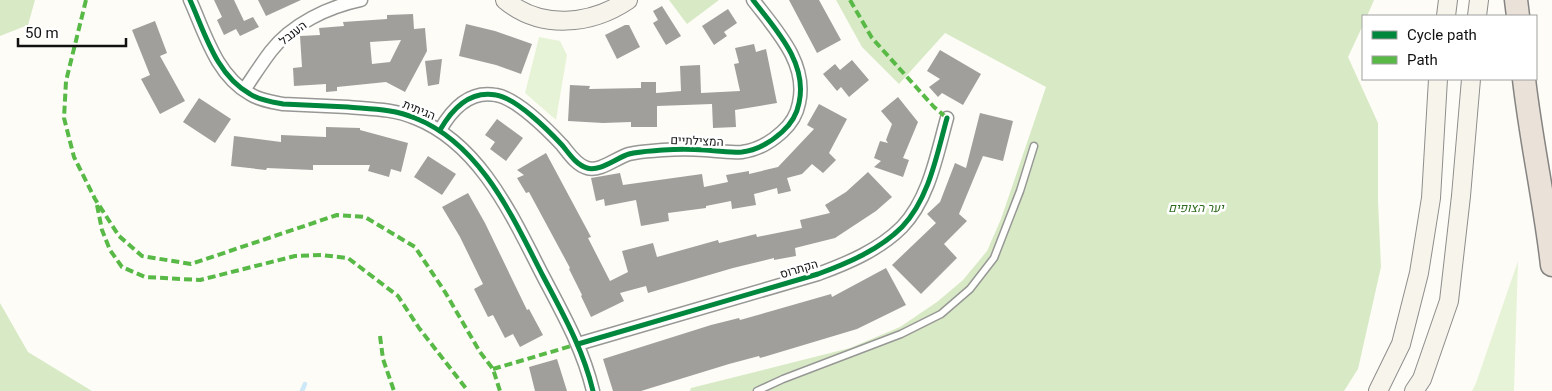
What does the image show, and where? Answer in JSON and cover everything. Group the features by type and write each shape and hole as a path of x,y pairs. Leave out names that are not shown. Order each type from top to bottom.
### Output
{"highway":[{"path":"1516,0 1518,15"},
{"path":"1524,80 1552,265"}],"main road":[{"path":"504,0 514,8 540,18 577,21 611,10 628,0"},
{"path":"1446,15 1448,0"},
{"path":"1477,15 1479,0"},
{"path":"1378,391 1401,344 1418,273 1431,198 1438,80"},
{"path":"1414,391 1422,379 1449,301 1461,196 1471,80"}],"street":[{"name":"הגיתית","path":"190,0 221,68 250,95 283,104 396,111 416,118 440,130 458,145 496,189 513,217 578,344 593,391"},
{"name":"הענבל","path":"244,90 272,50 290,34 322,12 361,0"},
{"name":"המצילתיים","path":"440,130 449,114 473,96 484,93 498,95 511,100 586,168 596,168 629,154 651,151 679,149 743,152 757,149 773,140 786,129 797,113 802,93 800,76 794,59 784,40 754,0"},
{"name":"הקתרוס","path":"578,344 818,274 842,266 866,254 887,240 903,226 917,206 926,188 947,118"}],"lane":[{"path":"757,391 783,379 901,334 941,314 970,289 994,258 1020,191 1034,146"}],"green space":[{"path":"0,0 35,0 28,25 0,36"},
{"path":"669,0 719,0 687,24"},
{"name":"יער הצופים","path":"836,0 1374,0 1367,15 1362,15 1362,27 1348,57 1378,123 1378,201 1381,267 1358,369 1344,391 690,391 691,388 850,348 900,327 937,302 963,280 987,251 1001,219 1046,87 945,33 899,84 862,47"},
{"path":"539,37 560,41 567,55 556,120 525,93"},
{"path":"1518,261 1514,391 1472,391 1476,383"},
{"path":"0,303 28,352 92,391 0,391"}],"building":[{"path":"214,0 234,0 244,21 253,17 259,27 240,36 236,29 224,35 217,20 222,17"},
{"path":"258,0 301,0 266,16"},
{"path":"789,0 819,0 841,40 817,53"},
{"path":"662,6 681,36 666,45 653,23 658,20 653,11"},
{"path":"728,9 737,23 724,32 727,36 714,45 702,26"},
{"path":"413,14 414,29 425,28 427,51 405,92 386,82 337,87 337,91 326,92 326,84 294,86 293,68 302,67 300,36 320,35 319,28 344,26 343,22 387,19 387,15","holes":["401,40 390,62 372,64 370,42"]},
{"path":"155,21 167,53 160,56 185,101 160,114 141,79 150,75 132,30"},
{"path":"466,24 495,31 532,44 521,74 496,65 459,56"},
{"path":"625,25 629,25 640,47 617,59 605,35"},
{"path":"754,44 756,52 766,49 777,103 735,110 736,127 713,128 712,104 657,106 657,127 631,127 631,122 568,121 570,85 590,86 589,89 641,88 641,82 656,82 656,93 681,91 680,66 700,65 701,93 740,91 734,64 739,63 735,48"},
{"path":"940,50 981,74 963,105 942,93 938,97 929,87 940,79 927,71"},
{"path":"442,59 439,84 428,86 425,61"},
{"path":"852,60 869,80 849,97 841,87 837,91 823,74 835,64 840,70"},
{"path":"898,97 918,122 903,158 909,160 903,177 874,167 881,161 874,158 880,141 888,143 886,140 892,124 881,111"},
{"path":"199,98 231,119 215,143 183,122"},
{"path":"819,104 847,119 829,153 836,160 823,173 812,164 802,174 787,178 791,191 778,194 777,188 754,194 756,205 732,209 731,201 706,206 706,208 668,213 669,221 641,226 636,200 605,206 604,199 596,201 591,178 620,173 623,185 702,174 704,187 728,182 726,175 749,171 749,174 778,167 814,129 807,125"},
{"path":"980,113 1013,121 1003,161 983,156 959,214 967,221 944,244 957,258 921,294 892,265 936,223 927,214 940,202 955,163 966,168"},
{"path":"497,119 523,138 506,161 490,149 495,142 485,135"},
{"path":"326,127 360,128 360,130 408,143 401,172 391,169 389,177 368,171 370,165 313,165 313,170 267,168 266,170 231,166 234,136 281,142 281,135 326,137"},
{"path":"546,153 591,237 588,238 610,281 628,272 622,251 653,243 657,257 718,240 719,243 756,234 757,237 802,228 800,220 830,213 825,205 846,192 868,172 892,197 876,211 835,238 795,248 796,256 774,260 774,258 733,268 648,293 646,286 620,293 624,301 591,317 570,268 529,192 526,193 517,178 524,175 517,170"},
{"path":"428,156 456,174 442,195 414,177"},
{"path":"468,193 485,223 527,310 529,309 543,335 520,347 513,334 505,338 493,315 488,317 474,289 483,284 460,237 442,207"},
{"path":"886,268 906,305 857,329 760,358 759,356 729,364 641,391 613,391 603,359 711,325 739,318 740,320 831,294 832,297"},
{"path":"557,359 567,391 535,391 529,367"}],"waterway":[{"path":"302,391 305,384"}],"marked path":[{"path":"86,0 66,81 64,118 74,157 95,199 119,236 142,256 191,264 337,215 365,217 415,247 445,292 480,352 493,369 500,391"},
{"path":"850,0 872,38 934,107 947,118"},
{"path":"97,205 102,230 110,250 122,267 145,277 200,280 295,256 321,255 348,258 398,296 419,328 468,391"},
{"path":"380,336 383,359 394,391"},
{"path":"493,369 578,344"}],"cycle path":[{"path":"190,0 220,65 238,86 254,96 283,104 365,108 399,113 415,118 438,130 459,146 477,164 507,207 520,230 572,332 584,361 593,391"},
{"path":"440,130 456,108 470,98 487,94 504,97 522,108 549,131 576,161 592,169 629,154 642,152 684,149 737,152 759,147 778,136 791,122 798,107 801,88 799,74 788,48 753,0"},
{"path":"578,344 818,274 873,249 902,227 919,203 931,176 947,118"}]}
